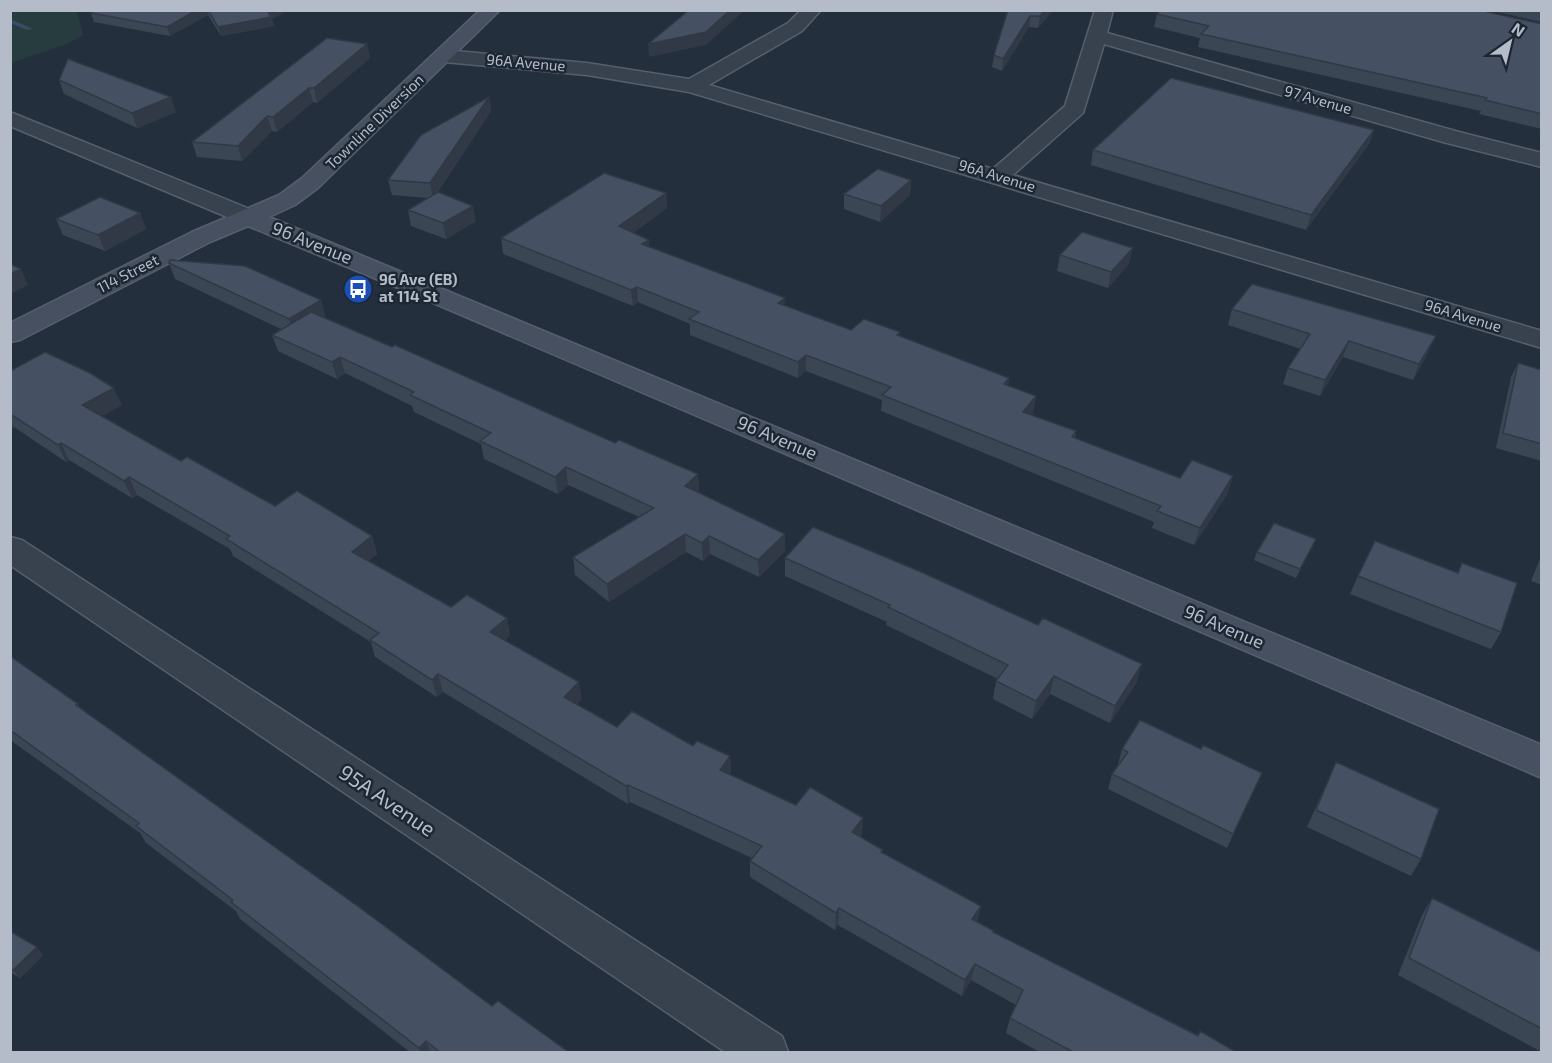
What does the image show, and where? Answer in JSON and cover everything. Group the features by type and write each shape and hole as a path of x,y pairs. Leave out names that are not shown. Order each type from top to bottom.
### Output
{"street":[{"name":"Townline Diversion","path":"248,217 287,200 310,183 491,10"},
{"path":"692,86 795,27 812,10"},
{"path":"998,176 1075,108 1104,10"},
{"name":"97 Avenue","path":"1096,36 1451,137 1542,159"},
{"name":"96A Avenue","path":"444,56 587,69 692,86 1542,340"},
{"name":"96 Avenue","path":"10,118 423,288 1542,762"},
{"name":"114 Street","path":"10,334 201,237 248,217"},
{"name":"95A Avenue","path":"10,548 765,1053"}],"green space":[{"path":"10,11 77,11 83,35 67,44 11,63"}],"building":[{"path":"97,10 197,10 167,27 91,13"},
{"path":"208,10 267,10 271,17 218,27"},
{"path":"689,10 730,10 706,32 648,44"},
{"path":"1008,10 1045,10 1040,16 1030,16 1003,59 994,55"},
{"path":"1161,10 1479,10 1542,24 1542,114 1485,100 1487,98 1201,34 1209,26 1157,14"},
{"path":"327,38 367,44 314,88 309,88 273,117 267,116 238,146 192,142"},
{"path":"68,59 171,97 132,113 59,80"},
{"path":"1171,78 1374,130 1311,215 1093,150"},
{"path":"489,97 430,183 388,180 421,135"},
{"path":"878,169 911,180 881,206 844,194"},
{"path":"604,173 666,193 619,226 649,240 642,244 785,298 778,303 851,330 864,319 900,332 897,335 1009,378 1004,384 1036,396 1023,412 1076,431 1072,437 1180,478 1192,460 1233,476 1200,528 1157,511 1161,506 882,395 891,387 806,355 798,362 689,319 699,312 637,287 631,290 501,238"},
{"path":"438,192 473,206 443,223 408,210"},
{"path":"100,197 140,213 98,235 56,219"},
{"path":"1082,232 1133,248 1111,272 1060,255"},
{"path":"170,260 245,266 321,300 289,319 169,263"},
{"path":"10,264 21,269 10,274"},
{"path":"1252,284 1436,336 1419,364 1349,341 1325,380 1288,368 1310,334 1232,309"},
{"path":"311,312 392,347 395,345 615,443 619,440 698,474 685,486 785,534 758,560 709,536 702,543 685,534 607,584 573,557 654,508 566,467 555,477 480,441 491,433 410,395 414,392 340,357 332,362 272,335"},
{"path":"45,352 90,373 114,388 82,405 181,461 187,457 275,506 297,491 372,536 352,552 451,607 467,595 507,618 490,632 579,682 564,697 617,727 632,711 693,746 697,741 730,756 720,770 796,805 810,787 863,818 852,832 883,850 881,852 981,906 972,919 993,932 1198,1036 1200,1031 1238,1053 1075,1053 1010,1018 1023,990 975,964 965,980 839,908 836,913 750,861 762,846 626,786 438,674 432,680 370,640 379,633 226,539 230,536 129,477 124,481 61,443 58,445 10,414 10,371"},
{"path":"1518,363 1542,370 1542,444 1503,433"},
{"path":"1274,523 1316,539 1300,569 1257,552"},
{"path":"813,527 919,571 1038,625 1043,618 1142,664 1115,706 1054,676 1036,701 996,681 1008,665 888,607 890,605 785,558"},
{"path":"1375,541 1458,573 1462,563 1517,583 1501,632 1358,576"},
{"path":"10,656 359,907 492,1006 498,1001 570,1053 441,1053 426,1041 419,1048 136,826 139,823 10,730"},
{"path":"1140,720 1201,749 1203,745 1262,773 1233,834 1112,774 1128,752 1122,749"},
{"path":"1336,762 1439,809 1421,859 1316,810"},
{"path":"1432,898 1542,953 1542,1029 1409,958"},
{"path":"10,931 37,947 13,970 10,968"}],"waterway":[{"path":"10,21 29,29"}],"place":[{"name":"96 Ave (EB) at 114 St","path":"358,289"}]}
